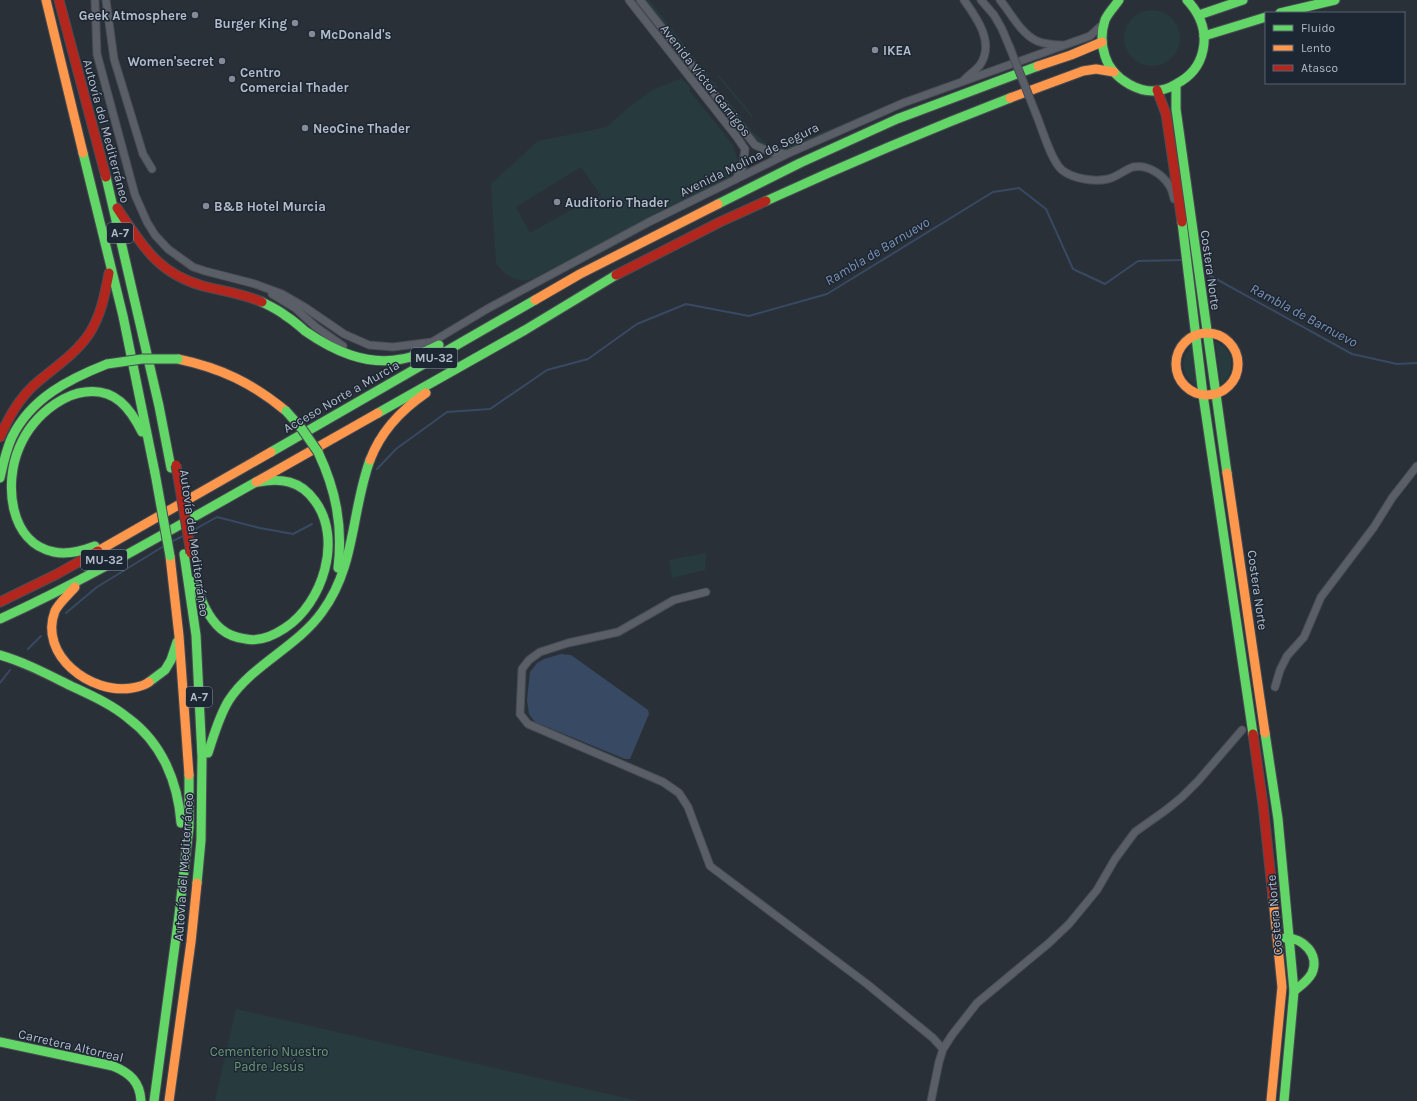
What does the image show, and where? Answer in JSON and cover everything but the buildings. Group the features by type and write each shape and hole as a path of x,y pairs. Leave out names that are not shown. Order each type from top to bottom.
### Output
{"main road":[{"name":"Autovía del Mediterráneo","path":"46,0 110,269 123,316 150,446 170,556 179,636 190,775 189,827 179,915 154,1101"},
{"name":"Autovía del Mediterráneo","path":"59,0 110,192 174,467 187,554 196,635 202,757 201,840 185,986 169,1101"},
{"path":"1119,0 1108,13 1104,24 1102,42 1105,58 1114,72 1122,80 1145,90 1157,90 1176,85 1187,77 1196,67 1202,55 1204,36 1203,25 1192,1"},
{"path":"1199,15 1243,0"},
{"path":"1284,12 1335,0"},
{"path":"1204,36 1265,17"},
{"name":"Avenida Molina de Segura","path":"718,204 800,163 897,119 1024,70 1071,55 1102,42"},
{"path":"0,619 94,573 525,330 616,275 720,222 851,162 927,130 1057,80 1082,71 1096,69 1114,72"},
{"name":"Costera Norte","path":"1176,85 1176,109 1215,394 1278,819 1294,991 1284,1101"},
{"name":"Costera Norte","path":"1157,90 1166,114 1204,395 1263,804 1282,987 1271,1101"},
{"path":"110,192 117,208 126,237 160,383 174,467"},
{"name":"Acceso Norte a Murcia","path":"0,602 58,574 580,274 718,204"},
{"path":"117,208 141,245 158,263 178,277 210,288 250,298 279,310 328,345 369,361 384,363 402,361 426,353 519,300 580,274"},
{"path":"0,437 8,419 22,398 40,380 73,352 88,335 102,310 110,269"},
{"name":"Acceso Norte a Murcia","path":"0,613 36,597 100,562 616,275"},
{"path":"208,753 221,713 233,693 254,672 298,638 322,614 331,600 344,571 352,544 359,500 367,467 374,449 386,430 400,414 424,394 495,351 525,330"},
{"path":"1207,333 1218,335 1227,340 1234,349 1238,360 1237,371 1233,381 1225,389 1215,394 1204,395 1193,392 1185,386 1179,378 1176,368 1176,358 1180,348 1187,340 1196,335 1207,333"},
{"path":"0,478 1,468 9,442 22,420 32,407 44,396 67,381 92,369 107,364 138,359 158,358 178,359 205,364 236,376 264,393 286,411 302,429 318,452 334,491 338,507 341,541 338,567 334,583 321,610 308,628"},
{"path":"150,446 133,415 123,403 111,395 88,391 70,395 43,413 28,429 16,457 11,480 17,518 24,534 44,550 73,553 85,550 138,523 154,518"},
{"path":"187,554 200,599 208,614 219,627 232,635 245,640 258,640 269,638 281,632 293,623 315,596 321,581 326,565 328,546 327,529 316,500 306,491 294,484 281,480 254,482"},
{"path":"94,573 66,595 55,610 51,619 51,634 56,650 62,660 76,673 97,685 109,688 126,689 145,685 164,671 169,663 179,636"},
{"path":"193,577 204,662 208,753 205,826 201,840"},
{"path":"0,655 47,674 116,709 142,729 159,750 172,776 179,802 181,839 179,915"},
{"path":"1278,940 1290,937 1297,938 1310,950 1313,961 1312,972 1310,976 1294,991"},
{"path":"175,1101 185,1024 185,986"},
{"name":"Carretera Altorreal","path":"0,1042 121,1069 128,1072 137,1082 140,1090 141,1101"}],"street":[{"path":"95,0 97,54 135,195 147,222 155,235 168,249 193,267 205,272 255,284 295,308 316,327 340,345 369,361"},
{"path":"106,0 114,59 143,154 152,169"},
{"name":"Avenida Víctor Garrigos","path":"629,0 745,149 743,166 736,179"},
{"name":"Avenida Víctor Garrigos","path":"640,0 755,145 770,152 786,154"},
{"path":"961,82 979,66 986,53 985,40 982,30 964,0"},
{"path":"982,0 1002,28 1054,160 1062,170 1073,176 1098,181 1110,178 1134,167 1145,167 1153,170 1170,186 1182,225"},
{"path":"1000,0 1024,31 1036,41 1064,46"},
{"name":"Avenida Molina de Segura","path":"255,284 282,294 306,308 344,334 369,345 393,347 432,342 487,309 649,222 786,154 903,103 1090,36 1104,24"},
{"path":"1275,687 1280,670 1287,656 1304,637 1321,597 1374,527 1392,498 1417,466"},
{"path":"706,592 674,600 618,632 568,643 540,652 529,660 522,669 520,714 528,724 662,782 679,793 688,806 710,866 866,984 933,1038 943,1049"},
{"path":"931,1101 943,1049 977,1003 1049,943 1069,924 1097,890 1115,859 1135,832 1182,797 1198,781 1242,730"}],"green space":[{"path":"643,0 649,0 718,88 715,90"},
{"path":"1146,10 1158,10 1168,14 1176,22 1180,32 1180,44 1176,54 1168,62 1158,66 1146,66 1136,62 1128,54 1124,44 1124,32 1128,22 1136,14"},
{"path":"718,75 753,116 752,118 718,77"},
{"path":"682,78 691,89 689,90 733,145 738,162 736,170 730,177 532,279 516,280 504,272 496,264 491,184 538,141 607,127 628,108 652,90","holes":["581,167 601,196 569,211 530,233 516,207"]},
{"path":"721,95 724,95 752,131 768,145 785,148 889,104 886,107 794,148 782,151 762,145 754,139 721,98"},
{"path":"1215,342 1226,349 1231,361 1231,370 1227,378 1221,384"},
{"path":"1193,345 1199,387 1188,378 1184,368 1185,356"},
{"path":"706,553 705,570 672,578 669,560"},
{"name":"Cementerio Nuestro Padre Jesús","path":"236,1009 639,1101 215,1101"}],"water":[{"path":"561,654 571,655 648,710 649,714 630,759 625,759 535,722 529,714 527,700 530,672 537,663 544,659"}],"waterway":[{"name":"Rambla de Barnuevo","path":"377,469 396,449 447,412 490,409 547,370 588,359 637,324 686,304 749,316 827,294 993,192 1019,188 1046,209 1073,269 1105,284 1138,261 1183,260"},
{"name":"Rambla de Barnuevo","path":"1209,275 1352,354 1397,364 1417,363"},
{"path":"192,531 217,517 260,528 293,534 312,524"},
{"path":"173,541 183,536"},
{"path":"66,613 97,587 164,546"},
{"path":"28,649 41,636"},
{"path":"0,683 10,670"}],"traffic: fast":[{"path":"1119,0 1105,20 1102,38 1105,56 1114,72 1121,79 1138,88 1156,91 1169,88 1186,78 1197,66 1202,55 1204,43 1203,30 1196,11 1187,0"},
{"path":"1199,15 1243,0"},
{"path":"1284,12 1335,0"},
{"path":"1204,36 1265,17"},
{"path":"718,204 800,163 897,119 1038,66"},
{"path":"1176,85 1176,109 1227,473"},
{"path":"766,201 948,122 1010,98"},
{"path":"83,153 123,316 155,473"},
{"path":"106,177 159,406 171,468"},
{"path":"1182,222 1203,395 1253,734"},
{"path":"378,413 525,330 616,275"},
{"path":"271,452 535,300"},
{"path":"262,302 294,321 305,331 327,345 351,355 363,358 389,361 402,359 425,352 439,345"},
{"path":"107,364 142,359 178,359"},
{"path":"0,478 6,452 12,437 20,423 30,411 40,401 65,383 107,364"},
{"path":"95,546 75,552 59,553 39,546 27,537 19,524 14,510 12,494 14,462 19,448 25,436 49,408 77,393 96,392 105,393 113,397 127,408 142,432"},
{"path":"286,411 302,429 318,452"},
{"path":"318,452 334,494 337,508 340,538 338,568"},
{"path":"208,753 222,712 239,687 312,624 322,612 333,594 347,557 359,499 370,460"},
{"path":"155,473 170,556"},
{"path":"194,581 204,606 216,624 226,633 251,640 266,638 276,634 298,617 310,603 319,587 325,569 328,551 327,533 323,516 315,501 309,494 296,485 290,482 274,480 258,482"},
{"path":"0,619 33,604 98,570 256,482"},
{"path":"184,554 196,635 202,757 201,840 197,883"},
{"path":"149,682 165,670 171,660 177,642"},
{"path":"0,655 34,668 99,699 114,708 140,728 159,751 166,764 176,793 181,823"},
{"path":"1265,733 1278,819 1294,991 1284,1101"},
{"path":"154,1101 179,915 189,827 189,775"},
{"path":"1285,938 1292,938 1304,944 1312,954 1314,960 1312,973 1304,983 1294,991"},
{"path":"0,1042 113,1066 133,1079 139,1088 141,1101"}],"traffic: slow":[{"path":"46,0 83,153"},
{"path":"1038,66 1071,55 1102,42"},
{"path":"1010,98 1083,71 1096,69 1114,72"},
{"path":"535,300 580,274 718,204"},
{"path":"1201,333 1213,333 1229,342 1236,352 1238,364 1236,376 1229,386 1213,395 1201,395 1190,390 1181,381 1176,370 1176,358 1181,347 1190,338 1201,333"},
{"path":"178,359 208,367 235,378 261,392 286,411"},
{"path":"370,460 380,440 393,422 400,414 426,393"},
{"path":"256,482 378,413"},
{"path":"98,551 271,452"},
{"path":"1227,473 1265,733"},
{"path":"170,556 179,636 189,775"},
{"path":"75,587 55,611 52,627 54,643 61,657 72,669 85,678 100,685 116,689 132,688 149,682"},
{"path":"169,1101 191,942 197,883"},
{"path":"1271,1101 1282,987 1273,898"}],"traffic: jam":[{"path":"59,0 106,177"},
{"path":"1157,90 1166,114 1182,222"},
{"path":"616,275 720,222 766,201"},
{"path":"117,208 143,246 152,256 174,274 203,286 241,295 262,302"},
{"path":"0,437 6,423 28,391 77,349 89,334 100,312 109,273"},
{"path":"176,465 191,553"},
{"path":"0,602 57,574 98,551"},
{"path":"1253,734 1263,804 1273,898"}],"place":[{"name":"Geek Atmosphere","path":"195,15"},
{"name":"Burger King","path":"295,23"},
{"name":"McDonald's","path":"312,34"},
{"name":"IKEA","path":"875,50"},
{"name":"Women'secret","path":"222,61"},
{"name":"Centro Comercial Thader","path":"232,79"},
{"name":"NeoCine Thader","path":"305,128"},
{"name":"Auditorio Thader","path":"557,202"},
{"name":"B&B Hotel Murcia","path":"206,206"}]}
